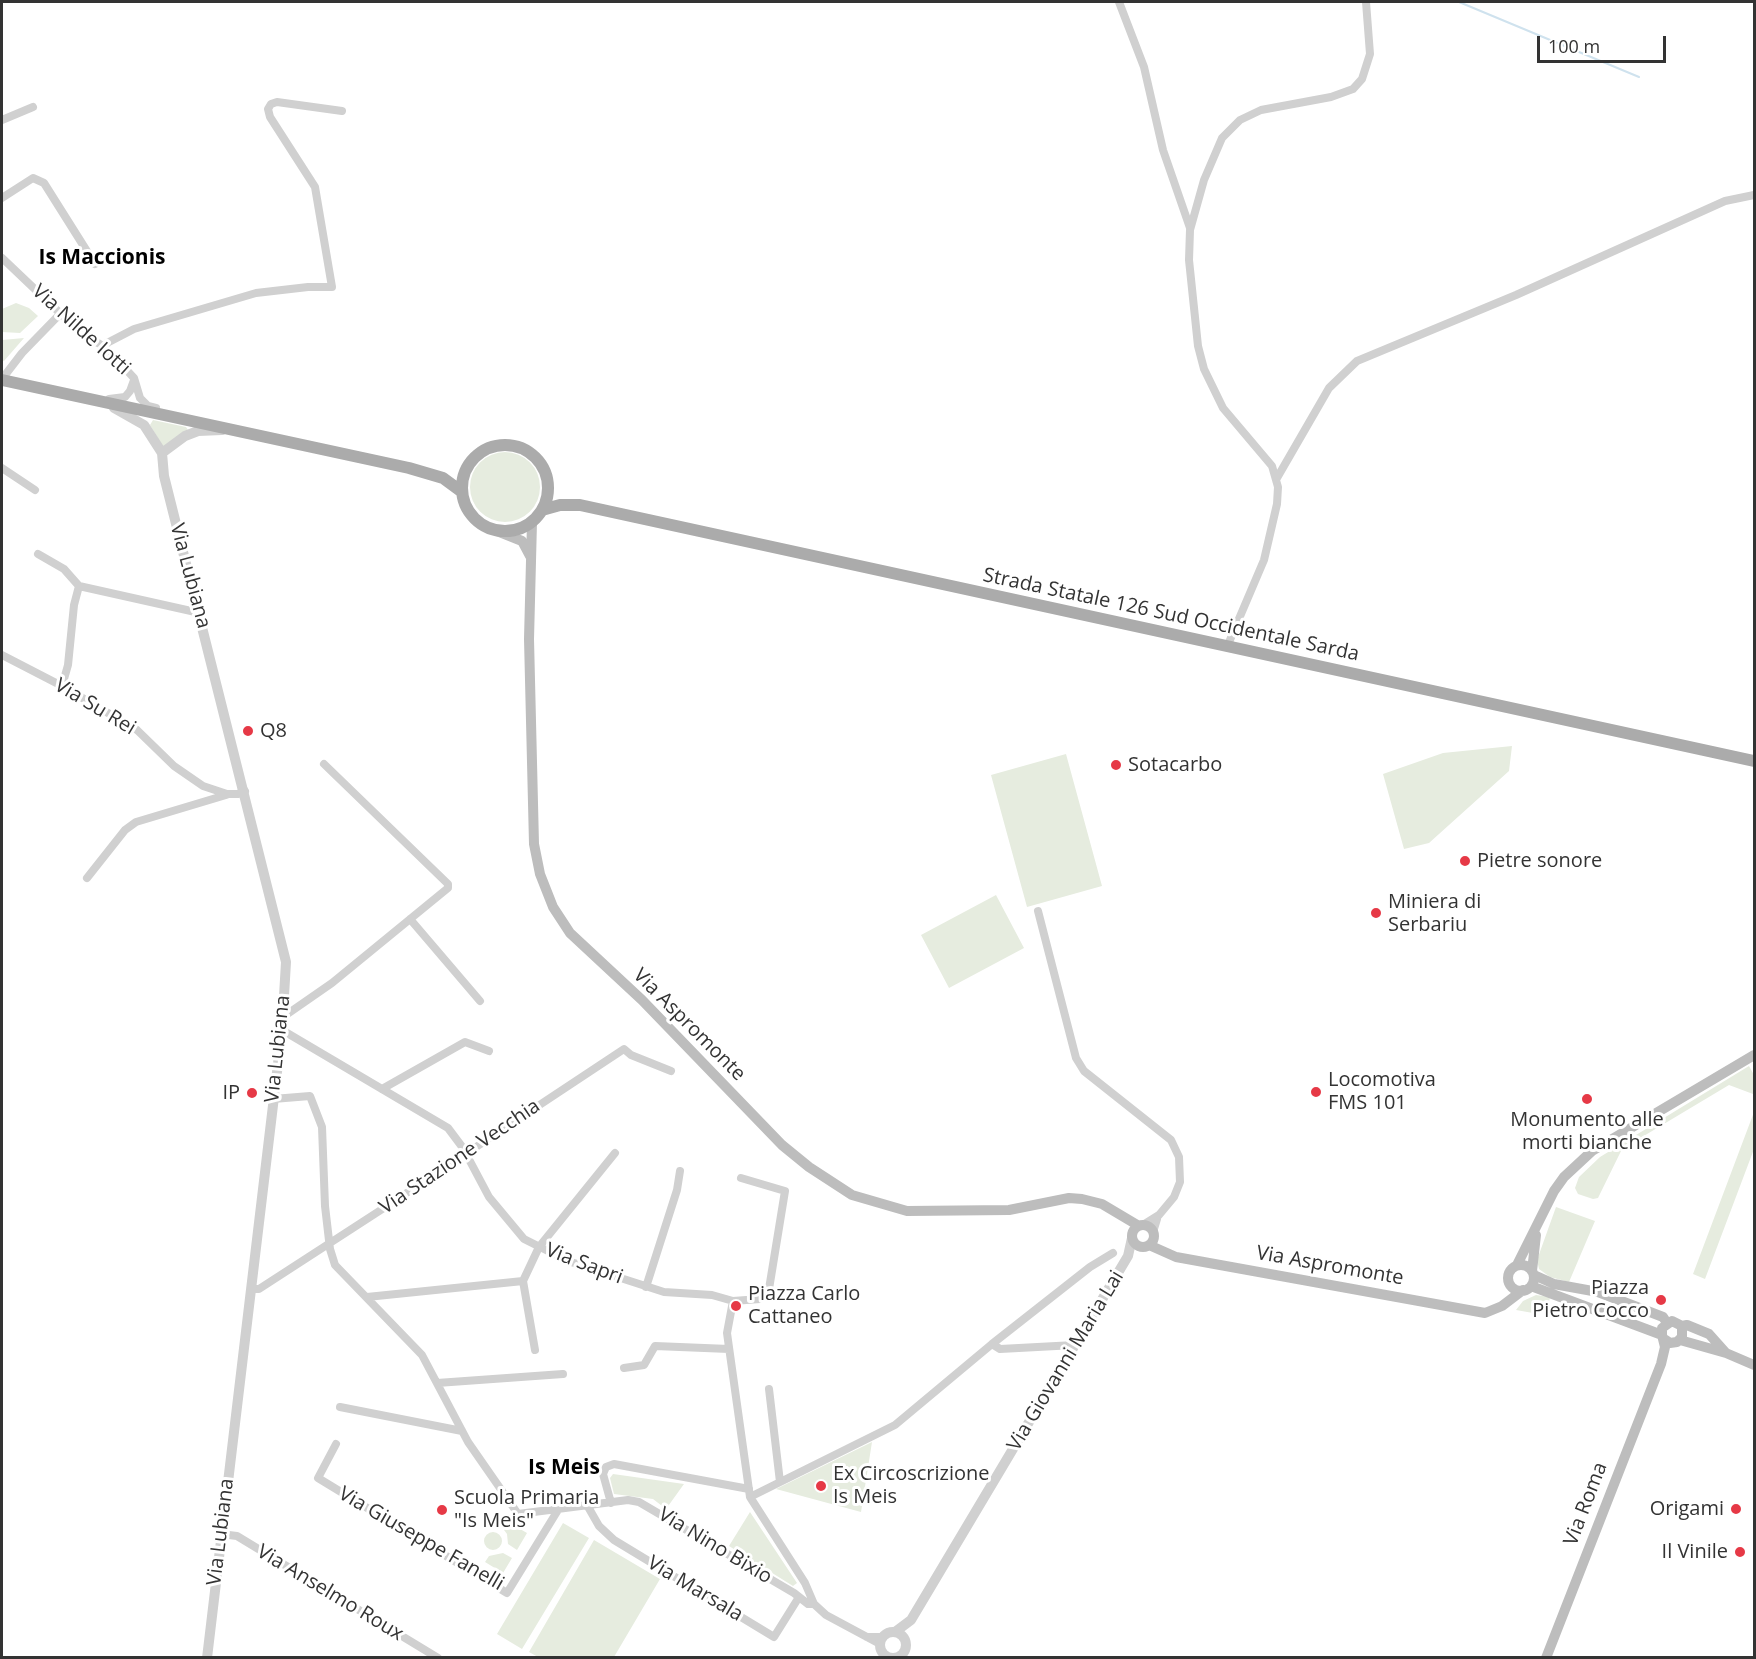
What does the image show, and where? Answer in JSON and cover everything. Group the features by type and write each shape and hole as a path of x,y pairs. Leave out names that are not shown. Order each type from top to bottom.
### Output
{"main road":[{"path":"3,377 89,399 443,477 462,492"},
{"path":"418,471 442,474 467,467 486,448 506,444 519,446 541,462 547,474 549,488 542,510 532,522 516,530 497,531 484,526 473,517 466,506 462,492 467,467"},
{"path":"549,488 580,505"},
{"path":"542,510 560,505 580,505"},
{"name":"Strada Statale 126 Sud Occidentale Sarda","path":"580,505 1755,761"},
{"name":"Via Aspromonte","path":"532,522 529,639 534,844 540,874 553,907 570,933 642,1000 782,1145 809,1167 852,1195 890,1208 941,1212 1009,1210 1069,1198 1082,1199 1102,1204 1161,1249 1176,1257 1485,1312 1494,1309"},
{"name":"Via Aspromonte","path":"497,531 522,541 527,547 532,569"},
{"path":"1494,1309 1501,1301 1509,1282 1510,1272 1517,1266 1540,1217 1564,1177 1592,1151 1755,1055"},
{"path":"1494,1309 1530,1280 1540,1217"},
{"path":"1517,1266 1524,1265 1530,1280 1663,1337 1670,1343 1679,1341 1726,1353 1755,1365"},
{"path":"1509,1282 1514,1288 1530,1280 1589,1290 1664,1317 1667,1323"},
{"path":"1585,1305 1584,1299 1589,1290"},
{"path":"1663,1337 1662,1328 1667,1323 1687,1325 1709,1334 1726,1353"},
{"path":"1679,1341 1683,1333 1682,1326"},
{"name":"Via Roma","path":"1661,1364 1663,1337"},
{"name":"Via Roma","path":"1546,1658 1661,1364 1679,1341"}],"street":[{"path":"1119,2 1144,67 1163,150 1190,230"},
{"path":"1277,478 1260,450 1223,408 1204,369 1195,317 1189,260 1190,230 1204,180 1222,138 1239,120 1261,110 1331,97 1353,89 1362,79 1370,54 1366,2"},
{"path":"105,347 107,343 134,329 256,293 308,287 332,287 315,187 270,117 268,109 271,104 277,102 342,111"},
{"path":"2,120 33,107"},
{"path":"2,198 33,178 44,183 95,264"},
{"path":"1227,647 1264,560 1277,504 1277,478 1329,388 1357,361 1516,295 1725,201 1755,195"},
{"name":"Via Nilde Iotti","path":"2,258 82,334 105,347 134,378 140,398 148,406 176,413 188,420"},
{"path":"3,377 60,314"},
{"name":"Via Nilde Iotti","path":"89,399 120,399 130,391 134,378"},
{"name":"Via Lubiana","path":"89,399 134,417 144,425 162,453 164,477 245,791 286,962 282,1030 207,1658"},
{"path":"162,453 185,436 198,431 228,429"},
{"path":"2,468 35,490"},
{"path":"38,554 64,569 79,586 200,613"},
{"path":"62,686 68,665 74,605 79,586"},
{"name":"Via Su Rei","path":"2,655 62,686 137,730 174,766 203,786 227,794"},
{"path":"283,1017 332,983 448,888 448,885 324,764"},
{"path":"87,878 125,830 135,822 227,794 245,791"},
{"path":"1038,911 1076,1058 1084,1071 1148,1119 1171,1140 1177,1151 1181,1173 1178,1190 1143,1236"},
{"path":"410,919 480,1001"},
{"name":"Via Sapri","path":"282,1030 448,1128 456,1135 489,1197 524,1239 568,1262 646,1287 664,1292 712,1295 733,1301"},
{"path":"382,1089 465,1042 489,1051"},
{"name":"Via Stazione Vecchia","path":"251,1289 259,1289 624,1049 631,1055 671,1071"},
{"path":"273,1100 310,1096 322,1126 329,1242 335,1265 422,1354 462,1431"},
{"path":"535,1350 524,1281 539,1247 615,1153"},
{"path":"646,1287 677,1190 680,1171"},
{"path":"741,1178 785,1191 769,1289 760,1299 733,1301 727,1333 750,1493 805,1583 814,1604"},
{"name":"Via Giovanni Maria Lai","path":"910,1620 895,1632 886,1651 903,1653 910,1620 1128,1256 1143,1236"},
{"path":"611,1503 603,1474 606,1467 614,1464 750,1493 780,1482 896,1425 992,1344 1090,1267 1113,1253"},
{"path":"367,1297 524,1281"},
{"path":"992,1344 1000,1349 1075,1345"},
{"path":"624,1368 644,1365 655,1346 729,1349"},
{"path":"437,1383 563,1374"},
{"path":"769,1389 780,1482"},
{"path":"340,1407 462,1431"},
{"name":"Via Nino Bixio","path":"462,1431 518,1514 628,1500 649,1506 797,1595 808,1604 814,1604 826,1615 867,1637 886,1651"},
{"name":"Via Giuseppe Fanelli","path":"336,1444 318,1478 507,1593 558,1510"},
{"name":"Via Marsala","path":"587,1504 599,1526 614,1540 774,1637 797,1595"},
{"name":"Via Anselmo Roux","path":"220,1534 237,1536 438,1658"},
{"path":"797,1595 805,1583"},
{"path":"895,1632 905,1640"}],"shaded area":[{"path":"16,303 29,308 38,316 20,333 2,332 2,309"},
{"path":"24,338 4,361 2,360 2,340"},
{"path":"153,420 186,427 188,430 163,447 150,425"},
{"path":"505,452 518,455 530,462 537,474 540,487 537,500 530,512 518,519 505,522 492,519 480,512 473,500 470,487 473,474 480,462 492,455"},
{"path":"1512,746 1509,771 1429,843 1404,849 1383,774 1443,753"},
{"path":"1066,754 1102,886 1027,907 991,775"},
{"path":"996,895 1024,948 949,988 921,935"},
{"path":"1749,1066 1754,1075 1753,1094 1729,1085 1622,1149 1598,1198 1593,1199 1578,1194 1575,1188 1579,1177 1600,1157"},
{"path":"1754,1112 1754,1149 1705,1279 1693,1274"},
{"path":"1556,1207 1595,1221 1569,1282 1550,1277 1539,1269 1537,1260"},
{"path":"1536,1295 1550,1297 1549,1302 1536,1301 1533,1313 1516,1310 1523,1301"},
{"path":"872,1442 861,1512 776,1489"},
{"path":"613,1474 684,1484 666,1509 653,1499 614,1494 610,1478"},
{"path":"750,1512 797,1583 793,1586 729,1546"},
{"path":"508,1522 527,1533 517,1550 508,1544 504,1530"},
{"path":"563,1523 589,1538 522,1649 497,1634"},
{"path":"493,1532 499,1535 502,1541 499,1547 493,1550 487,1547 484,1541 487,1535"},
{"path":"594,1540 660,1579 614,1657 538,1657 529,1652"},
{"path":"503,1553 512,1558 503,1573 485,1562 489,1556"}],"waterway":[{"path":"1459,2 1639,77"}],"place":[{"name":"Q8","path":"248,731"},
{"name":"Sotacarbo","path":"1116,765"},
{"name":"Pietre sonore","path":"1465,861"},
{"name":"Miniera di Serbariu","path":"1376,913"},
{"name":"Locomotiva FMS 101","path":"1316,1092"},
{"name":"IP","path":"252,1093"},
{"name":"Monumento alle morti bianche","path":"1587,1099"},
{"name":"Piazza Pietro Cocco","path":"1661,1300"},
{"name":"Piazza Carlo Cattaneo","path":"736,1306"},
{"name":"Ex Circoscrizione Is Meis","path":"821,1486"},
{"name":"Origami","path":"1736,1509"},
{"name":"Scuola Primaria \"Is Meis\"","path":"442,1510"},
{"name":"Il Vinile","path":"1740,1552"}],"district":[{"name":"Is Maccionis","path":"102,258"},
{"name":"Is Meis","path":"564,1468"}]}
